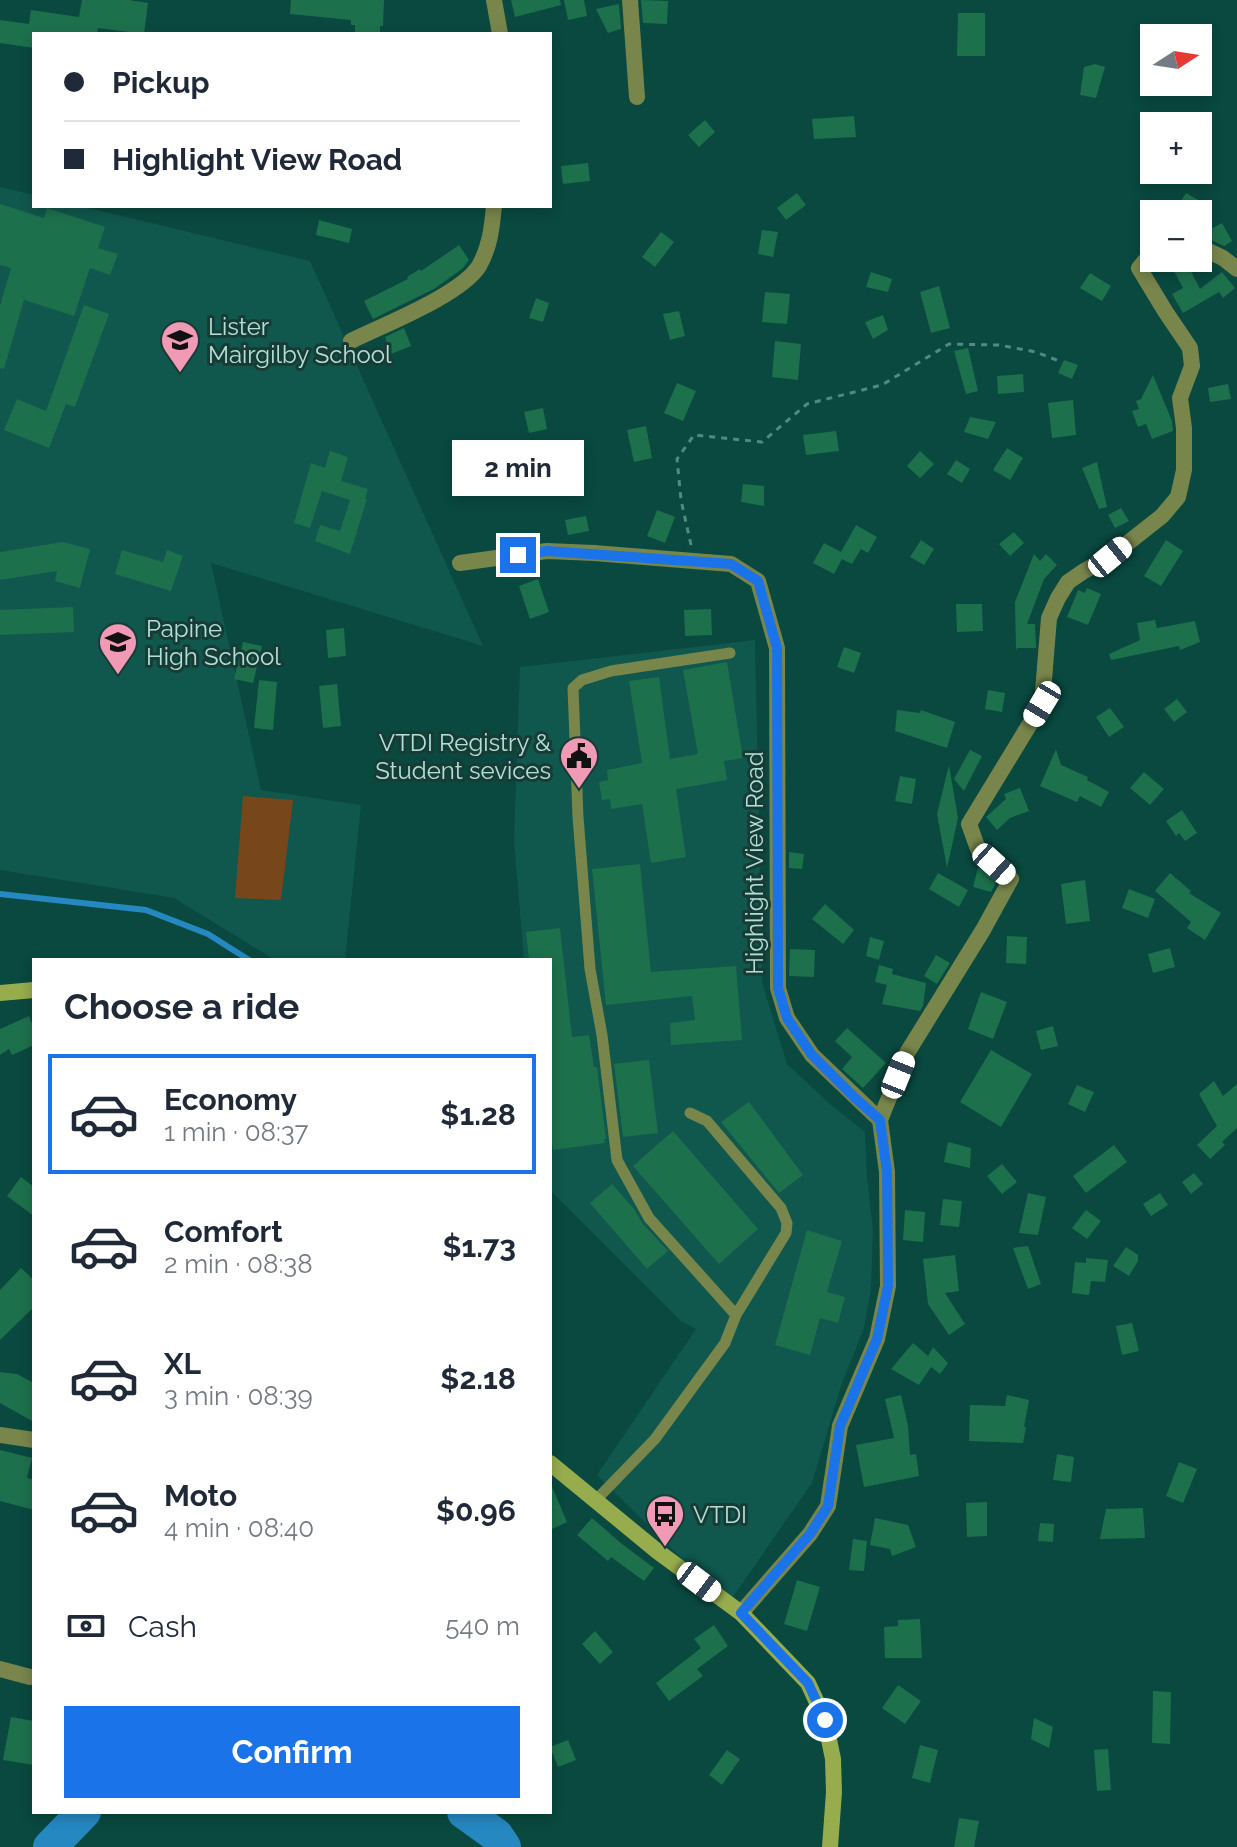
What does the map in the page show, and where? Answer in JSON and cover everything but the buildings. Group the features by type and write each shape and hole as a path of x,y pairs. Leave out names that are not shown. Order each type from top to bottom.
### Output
{"main road":[{"path":"0,993 32,990"},
{"path":"552,1465 657,1551 741,1613 808,1683 825,1720 833,1759 830,1847"}],"street":[{"path":"494,0 500,32"},
{"path":"630,0 637,97"},
{"path":"351,341 448,294 478,268 490,240 494,208"},
{"path":"1212,253 1237,269"},
{"path":"741,1613 810,1534 828,1506 840,1426 877,1339 888,1286 887,1172 880,1120 907,1053 1011,879 978,849 969,824 1042,704 1049,618 1068,582 1110,557 1162,516 1178,497 1184,470 1180,398 1192,366 1190,348 1141,272"},
{"name":"Highlight View Road","path":"460,563 547,551 731,564 758,581 777,648 778,988 787,1018 812,1055 880,1120"},
{"path":"0,1435 32,1440"},
{"path":"0,1669 30,1677"}],"lane":[{"path":"730,653 611,671 582,680 573,688 578,817 590,969 602,1035 617,1160 649,1218 736,1315"},
{"path":"595,1501 655,1439 725,1343 736,1315 786,1233 781,1208 707,1121 690,1113"}],"path":[{"path":"694,561 681,500 677,459 694,435 762,442 807,404 882,385 949,344 999,345 1036,352 1059,361"}],"shaded area":[{"path":"0,187 32,195 32,208 88,208 310,261 483,646 211,563 261,790 361,805 345,958 272,958 174,898 0,870"},
{"path":"755,640 762,982 787,1064 865,1132 873,1230 871,1289 864,1328 841,1386 812,1483 728,1604 597,1475 696,1329 681,1321 552,1192 552,958 524,958 514,841 520,667"},
{"path":"243,796 293,800 281,900 235,898"}],"waterway":[{"path":"0,894 146,910 208,934 246,958"},
{"path":"50,1847 82,1814"},
{"path":"467,1814 496,1835 504,1847"}],"place":[{"name":"Lister Mairgilby School","path":"180,374"},
{"name":"Papine High School","path":"118,676"},
{"name":"VTDI Registry & Student sevices","path":"579,790"},
{"name":"VTDI","path":"665,1548"}],"route":[{"path":"518,555 547,551 731,564 758,581 777,648 778,988 787,1018 812,1055 880,1120 887,1172 888,1286 877,1339 840,1426 828,1506 810,1534 741,1613 808,1683 825,1720"}]}
